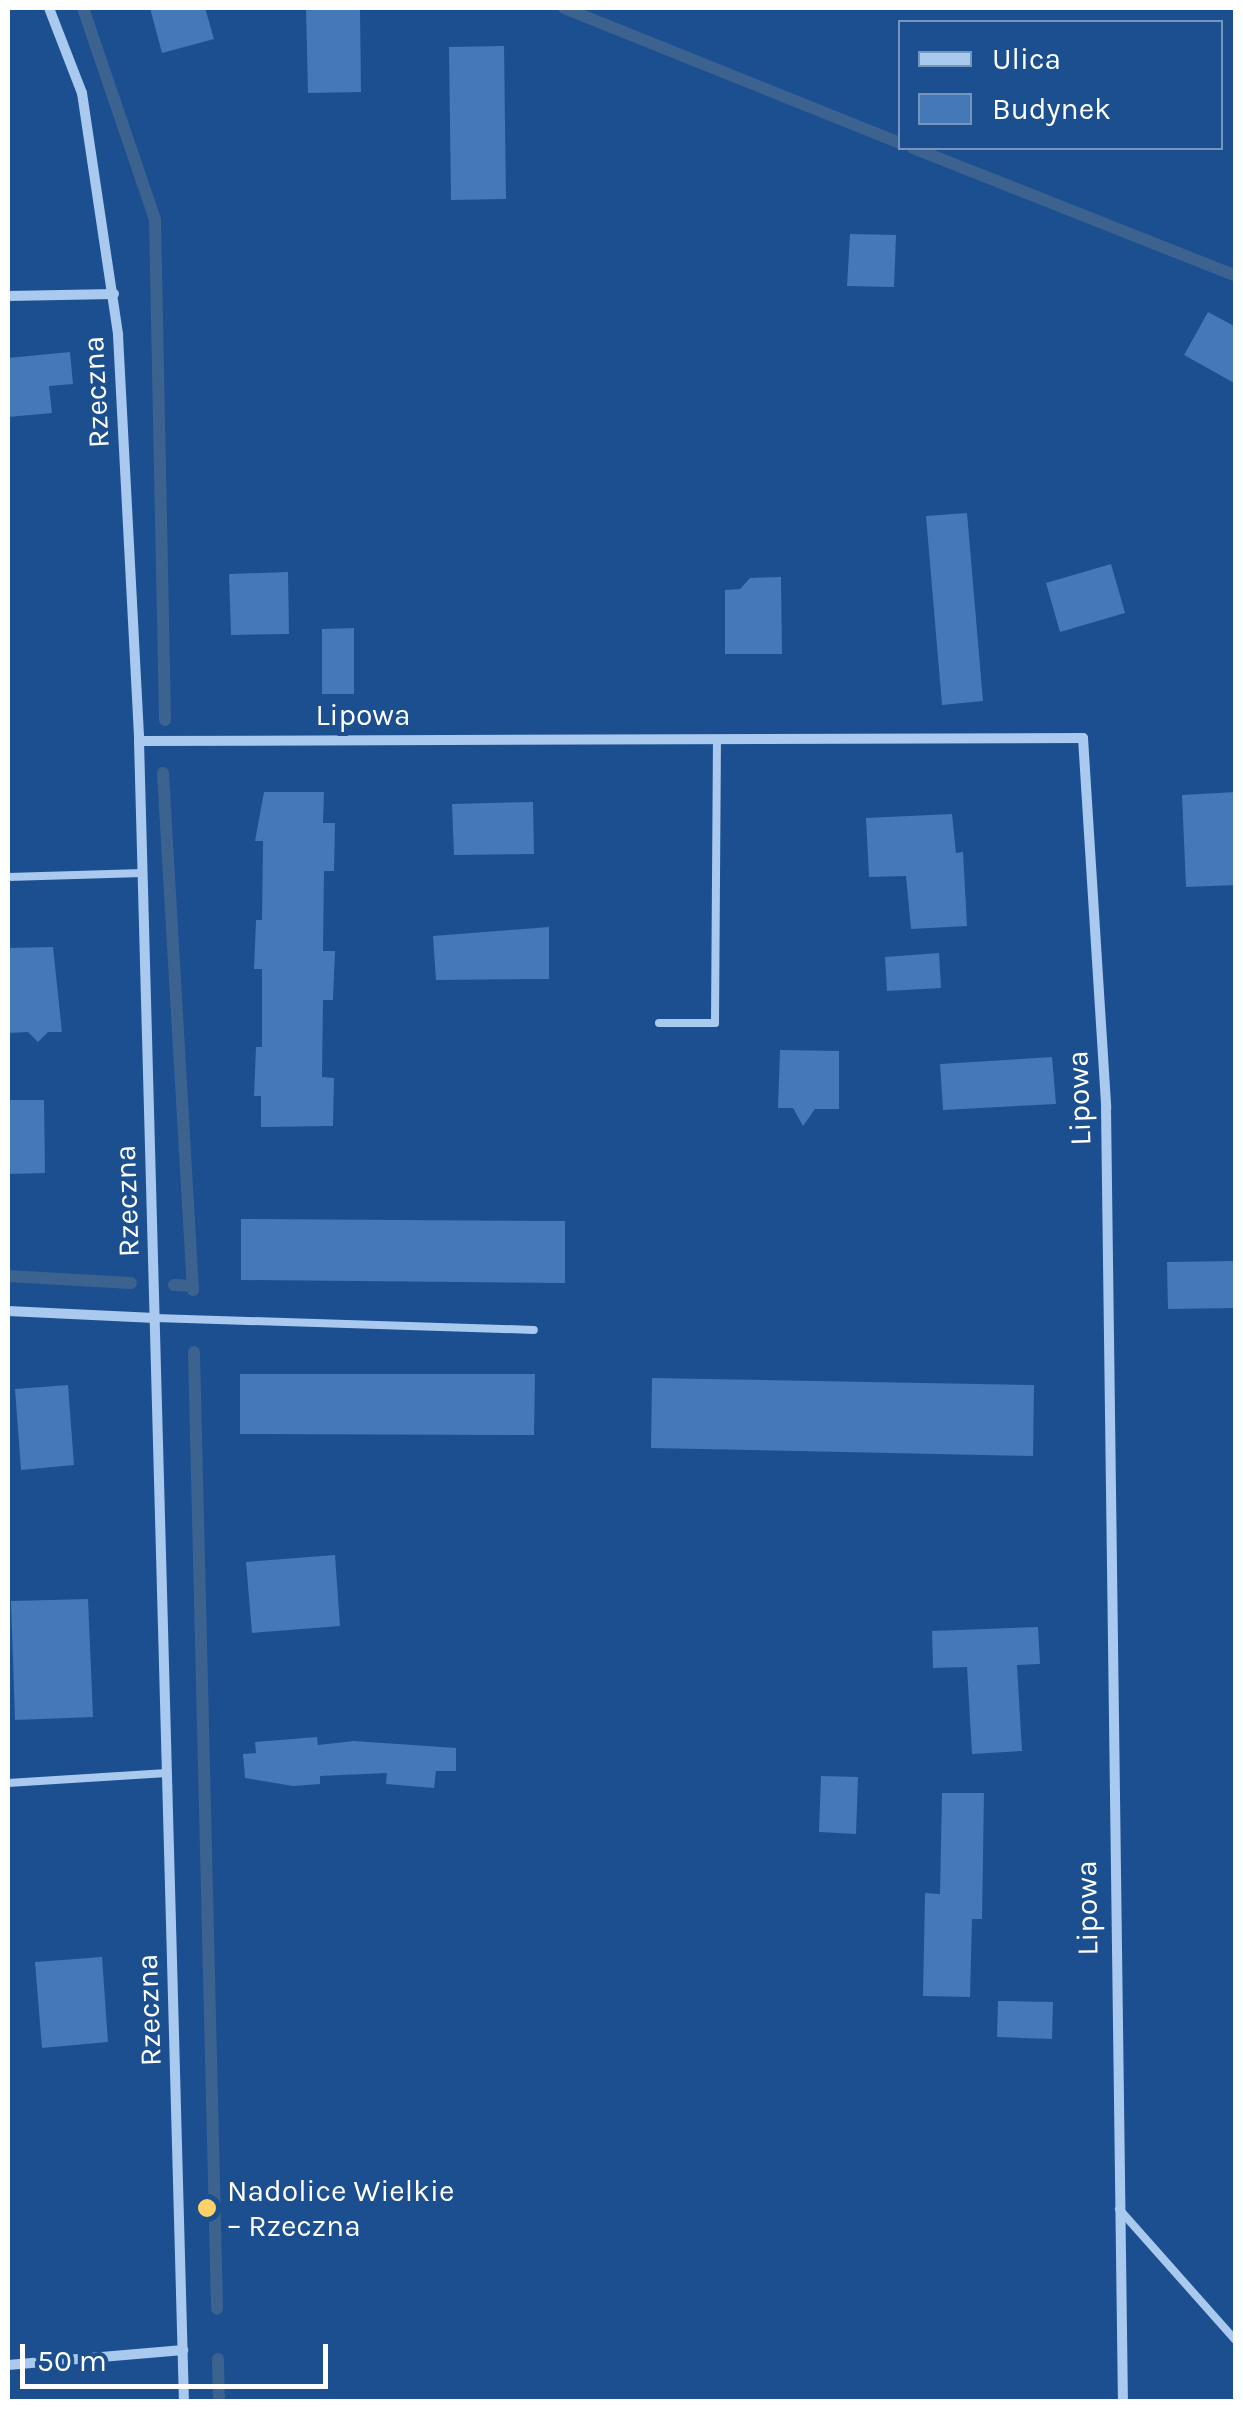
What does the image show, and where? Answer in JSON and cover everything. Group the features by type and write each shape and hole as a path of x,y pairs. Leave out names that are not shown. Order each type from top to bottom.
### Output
{"street":[{"name":"Rzeczna","path":"49,8 82,94 114,294 139,741 184,2402"},
{"path":"8,296 114,294"},
{"name":"Lipowa","path":"139,741 1083,738 1106,1108 1116,2206 1122,2402"},
{"path":"8,1311 155,1318"},
{"path":"8,2365 183,2350"}],"lane":[{"path":"659,1022 715,1023 717,739"},
{"path":"8,877 143,873"},
{"path":"155,1318 534,1330"},
{"path":"8,1783 167,1773"},
{"path":"1116,2206 1236,2341"}],"building":[{"path":"150,8 205,8 214,39 162,53"},
{"path":"306,8 360,8 361,92 308,93"},
{"path":"504,46 506,199 451,200 449,47"},
{"path":"850,234 896,235 894,287 847,286"},
{"path":"1208,312 1236,327 1236,384 1184,355"},
{"path":"70,352 73,384 49,386 52,413 8,417 8,358"},
{"path":"967,513 983,701 942,705 926,516"},
{"path":"1111,564 1125,613 1060,632 1046,583"},
{"path":"288,572 289,634 231,635 229,574"},
{"path":"781,577 782,654 725,654 725,590 740,589 750,578"},
{"path":"354,628 354,694 322,694 322,629"},
{"path":"264,792 324,792 323,823 335,823 334,871 324,871 323,951 335,951 333,1000 323,1000 322,1077 334,1078 333,1126 261,1127 261,1096 254,1096 256,1047 262,1047 262,969 254,969 256,920 262,920 263,841 255,841"},
{"path":"1236,792 1236,885 1186,887 1182,795"},
{"path":"533,802 534,854 454,855 452,804"},
{"path":"952,814 956,853 963,852 967,926 911,929 906,876 869,877 866,818"},
{"path":"549,927 549,979 436,980 433,936"},
{"path":"53,947 62,1032 48,1032 38,1042 28,1032 8,1033 8,948"},
{"path":"939,953 941,988 887,991 885,957"},
{"path":"780,1050 839,1051 839,1109 815,1109 803,1126 793,1108 778,1108"},
{"path":"1052,1057 1056,1104 943,1110 940,1064"},
{"path":"8,1100 44,1100 45,1173 8,1174"},
{"path":"241,1219 565,1221 565,1283 241,1280"},
{"path":"1236,1261 1236,1308 1168,1309 1167,1262"},
{"path":"240,1374 535,1374 534,1435 240,1434"},
{"path":"652,1378 1034,1385 1033,1456 651,1448"},
{"path":"68,1385 74,1465 21,1470 15,1389"},
{"path":"335,1555 340,1626 252,1633 246,1562"},
{"path":"88,1599 93,1717 15,1720 11,1601"},
{"path":"1038,1627 1040,1664 1017,1665 1022,1751 972,1754 967,1667 933,1668 932,1631"},
{"path":"317,1737 318,1745 354,1741 456,1748 456,1771 436,1771 434,1788 386,1784 387,1773 320,1776 320,1784 293,1786 245,1778 243,1754 256,1753 255,1742"},
{"path":"821,1776 858,1777 856,1834 819,1832"},
{"path":"942,1793 984,1793 982,1919 972,1919 970,1997 923,1996 925,1893 940,1894"},
{"path":"102,1957 108,2042 42,2048 35,1962"},
{"path":"998,2001 1053,2002 1052,2039 997,2037"}],"waterway":[{"path":"83,8 155,220 165,720"},
{"path":"564,8 898,142"},
{"path":"918,150 1236,276"},
{"path":"163,773 193,1290"},
{"path":"8,1276 131,1283"},
{"path":"174,1285 193,1286"},
{"path":"194,1352 217,2309"},
{"path":"218,2359 219,2402"}],"place":[{"name":"Nadolice Wielkie – Rzeczna","path":"207,2208"}]}
